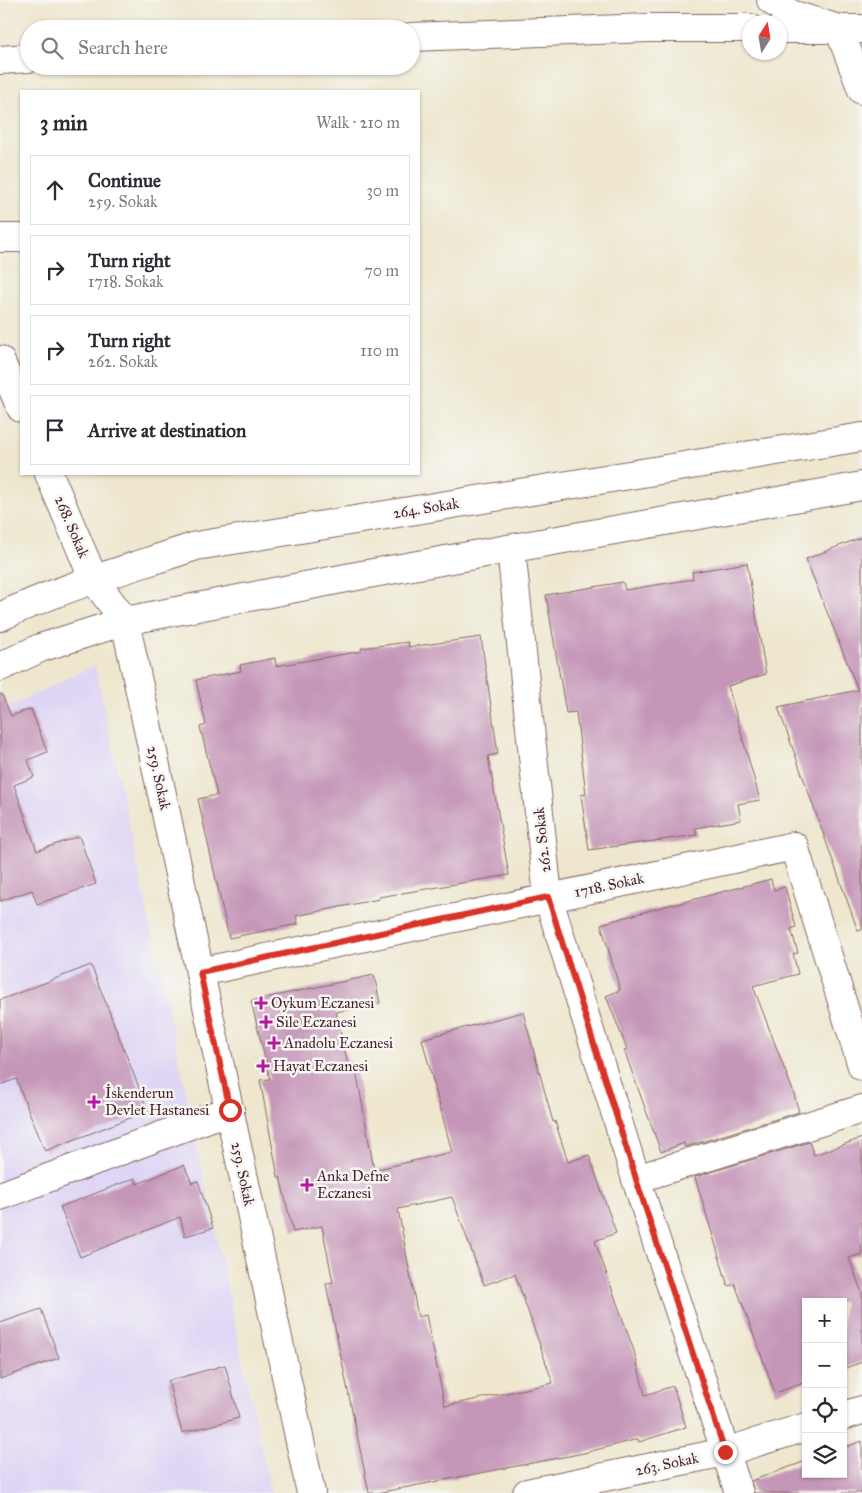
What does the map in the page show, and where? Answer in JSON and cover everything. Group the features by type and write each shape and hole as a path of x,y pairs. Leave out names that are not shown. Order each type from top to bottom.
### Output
{"street":[{"path":"772,0 791,14 851,29"},
{"path":"420,37 648,28 742,28"},
{"path":"787,29 851,29"},
{"path":"851,29 862,90"},
{"path":"0,60 20,59"},
{"path":"0,238 20,238"},
{"path":"0,360 20,406"},
{"name":"264. Sokak","path":"0,617 18,608 94,580 196,546 862,437"},
{"name":"268. Sokak","path":"49,475 94,580 125,621"},
{"path":"0,667 40,648 125,621 362,575 862,486"},
{"name":"262. Sokak","path":"511,549 548,897 636,1179 739,1493"},
{"name":"259. Sokak","path":"125,621 311,1493"},
{"name":"1718. Sokak","path":"200,972 794,846 862,1066"},
{"path":"0,1196 230,1110"},
{"path":"636,1179 862,1110"},
{"path":"847,1415 862,1410"},
{"name":"263. Sokak","path":"526,1493 725,1452 802,1428"}],"shaded area":[{"name":"İskenderun Devlet Hastanesi","path":"95,665 271,1493 0,1493 0,711"}],"building":[{"path":"862,537 862,930 858,931 778,707 858,690 806,559"},
{"path":"747,563 766,674 728,686 760,800 738,804 741,820 695,828 697,835 589,850 581,795 586,794 576,712 566,713 546,595 623,582 625,590 693,579 692,572"},
{"path":"481,637 498,754 488,756 509,875 379,897 379,899 296,916 298,924 229,938 198,799 217,795 200,727 206,725 196,680 241,671 240,665 275,658 276,666 362,651 361,648 408,642 409,647"},
{"path":"0,694 2,694 11,716 31,709 47,752 28,760 34,777 14,785 37,851 79,836 96,884 37,904 32,890 0,901"},
{"path":"771,879 774,890 785,887 796,927 791,929 798,953 793,954 798,974 753,986 799,1112 685,1147 684,1143 661,1152 624,1050 627,1049 606,996 620,990 601,924"},
{"path":"91,965 148,1111 45,1151 16,1079 0,1085 0,1000"},
{"path":"374,975 380,1003 336,1012 348,1065 355,1064 374,1170 452,1152 422,1039 523,1012 553,1122 555,1121 568,1162 589,1155 616,1233 595,1241 634,1351 645,1395 673,1386 686,1427 639,1442 638,1439 584,1453 369,1493 326,1284 333,1282 322,1226 293,1232 280,1177 278,1177 260,1080 270,1079 251,1001","holes":["452,1197 484,1285 515,1274 553,1383 445,1406 426,1315 418,1317 398,1209"]},
{"path":"862,1138 862,1254 849,1258 862,1293 862,1362 847,1368 847,1298 802,1298 802,1383 775,1393 735,1284 728,1286 695,1177 809,1142 814,1155"},
{"path":"184,1165 192,1183 198,1181 213,1228 185,1236 180,1217 80,1257 60,1207 135,1178 137,1184"},
{"path":"41,1309 59,1358 0,1379 0,1323"},
{"path":"225,1365 239,1418 182,1433 168,1381"},
{"path":"862,1441 862,1493 754,1493 751,1481 802,1462 802,1478 847,1478 847,1447"}],"place":[{"name":"Oykum Eczanesi","path":"261,1003"},
{"name":"Sile Eczanesi","path":"266,1022"},
{"name":"Anadolu Eczanesi","path":"274,1043"},
{"name":"Hayat Eczanesi","path":"263,1066"},
{"name":"İskenderun Devlet Hastanesi","path":"94,1102"},
{"name":"Anka Defne Eczanesi","path":"307,1185"}],"route":[{"path":"230,1110 200,972 548,897 636,1179 725,1452"}]}
